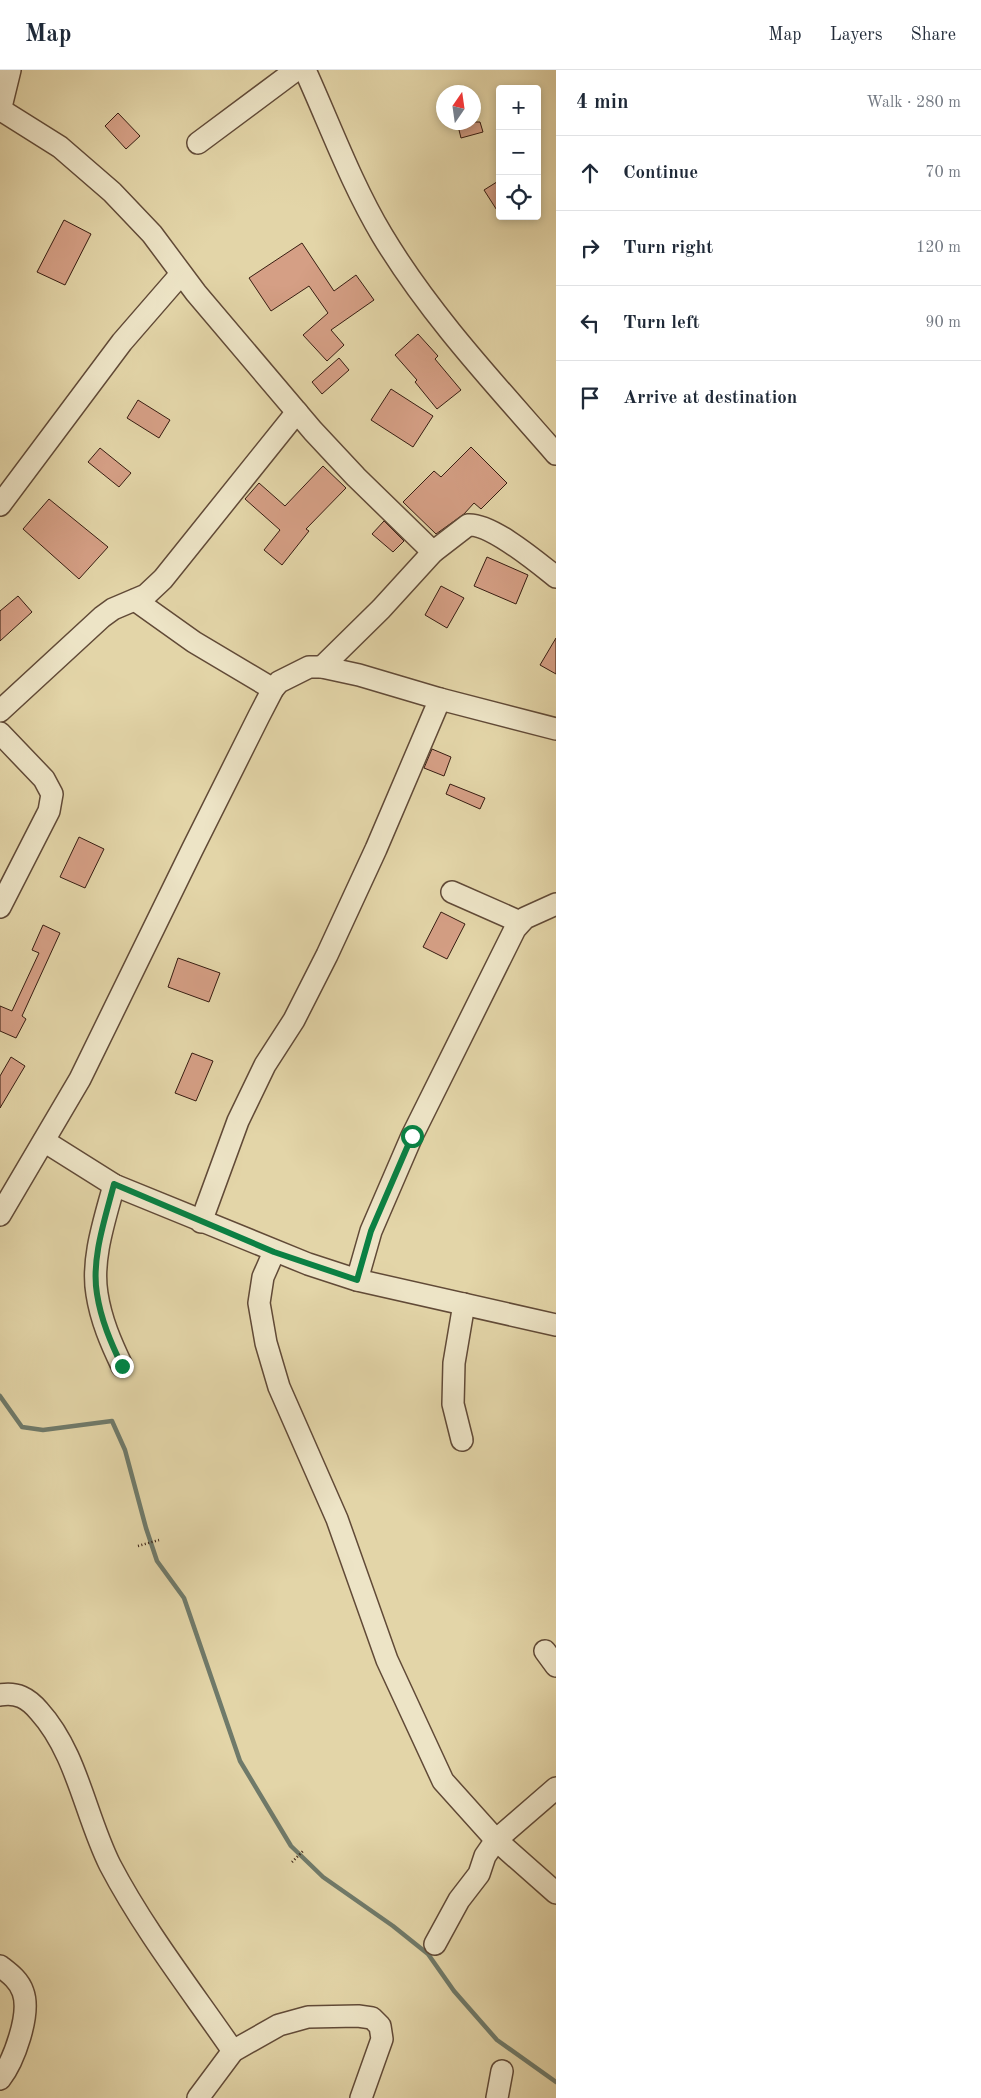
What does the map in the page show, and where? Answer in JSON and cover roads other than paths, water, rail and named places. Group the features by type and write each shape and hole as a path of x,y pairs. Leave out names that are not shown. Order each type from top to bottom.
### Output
{"street":[{"path":"10,70 1,111 60,148 112,192 152,234 181,274 259,370 356,477 434,552"},
{"path":"198,143 296,70"},
{"path":"306,70 346,164 382,234 433,310 556,454"},
{"path":"0,505 122,342 181,274"},
{"path":"0,711 102,617 123,603 135,600 163,579 238,489 297,412"},
{"path":"322,667 381,609 434,552 468,525 476,524 500,536 556,576"},
{"path":"135,600 194,642 273,689"},
{"path":"0,1215 80,1079 273,689 279,682 309,667 322,667 359,675 440,699 556,729"},
{"path":"202,1222 238,1121 265,1065 294,1020 327,955 376,849 440,699"},
{"path":"0,733 44,779 52,794 49,810 0,907"},
{"path":"452,892 520,922"},
{"path":"357,1280 371,1231 412,1136 520,922 556,904"},
{"path":"44,1141 114,1184 274,1252 357,1280 464,1304 555,1320"},
{"path":"114,1184 98,1258 97,1293 108,1336 122,1366"},
{"path":"274,1252 263,1277 259,1303 266,1344 279,1387 337,1519 387,1660 443,1781 496,1840 556,1893"},
{"path":"462,1440 453,1404 454,1363 464,1304"},
{"path":"0,1695 16,1694 27,1698 40,1712 62,1744 95,1832 127,1895 233,2051"},
{"path":"435,1944 459,1900 479,1874 485,1856 496,1840 556,1788"},
{"path":"0,1966 14,1978 23,1991 26,2003 17,2048 0,2079"},
{"path":"198,2098 233,2051 279,2025 308,2017 358,2016 372,2018 380,2026 382,2039 361,2098"},
{"path":"497,2098 502,2071"}],"waterway":[{"path":"0,1396 22,1427 43,1430 112,1421 125,1450 157,1561 184,1598 240,1761 291,1846 323,1877 393,1926 428,1954 454,1991 497,2040 556,2082"}]}
